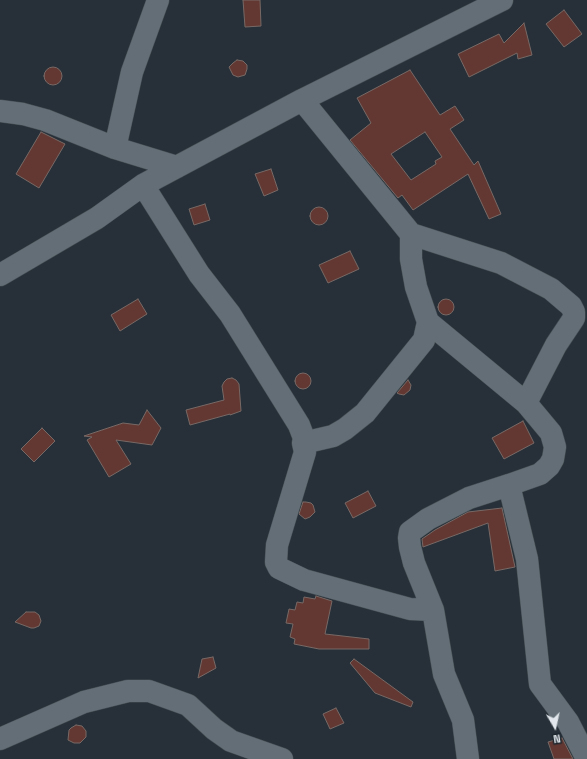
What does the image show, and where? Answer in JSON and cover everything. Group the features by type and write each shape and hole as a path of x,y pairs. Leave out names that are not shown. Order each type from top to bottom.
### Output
{"street":[{"path":"115,148 132,72 158,0"},
{"path":"0,275 97,218 143,185 302,100 502,0"},
{"path":"302,100 411,234 501,263 551,289 571,306 574,312 574,318 556,345 526,403"},
{"path":"0,111 23,114 45,120 115,148 177,167"},
{"path":"143,185 199,274 230,314 299,425 304,438 303,443 305,452 277,545 276,562 279,568 304,580 410,608 433,610"},
{"path":"303,443 333,436 345,429 365,413 424,340 428,322 416,286 411,259 411,234"},
{"path":"428,322 526,403 551,433 555,447 553,459 549,466 540,474 468,498 428,518 410,532 410,547 414,563 433,610 444,674 463,720 468,759"},
{"path":"509,485 527,559 540,684 568,722 587,759"},
{"path":"0,739 84,702 128,691 149,691 188,706 214,729 231,741 282,759"}],"building":[{"path":"243,0 260,0 261,26 245,27"},
{"path":"564,10 582,34 564,47 546,24"},
{"path":"524,23 532,55 518,59 517,53 469,77 458,54 499,34 504,43"},
{"path":"237,60 243,61 247,65 245,75 238,77 233,75 229,67"},
{"path":"53,67 59,70 62,76 59,82 53,85 47,82 44,76 47,70"},
{"path":"410,70 440,115 455,106 464,120 450,129 474,165 478,161 501,214 489,219 468,174 413,210 402,195 398,198 350,140 371,123 357,98","holes":["425,132 442,157 435,161 436,164 411,180 391,154"]},
{"path":"41,132 65,144 39,188 16,174"},
{"path":"271,169 278,190 264,196 255,174"},
{"path":"205,204 210,220 194,225 189,209"},
{"path":"319,207 325,210 328,216 325,222 319,225 313,222 310,216 313,210"},
{"path":"350,251 359,269 328,283 319,265"},
{"path":"138,299 147,314 120,331 111,315"},
{"path":"443,299 449,299 454,304 452,313 449,315 443,315 438,310 438,304"},
{"path":"303,373 309,375 311,381 309,387 303,389 297,387 295,381 297,375"},
{"path":"232,378 239,384 241,411 190,425 186,410 224,400 222,386 227,379"},
{"path":"408,380 411,385 410,390 404,395 397,393"},
{"path":"147,410 161,428 152,445 116,440 131,464 109,477 87,440 92,437 84,436 123,423 139,425"},
{"path":"523,421 534,443 504,459 492,438"},
{"path":"42,428 55,441 34,462 21,449"},
{"path":"368,491 376,506 353,518 345,503"},
{"path":"303,502 311,503 315,512 310,517 305,519 299,514"},
{"path":"502,508 515,567 495,571 488,523 423,547 422,539 468,512"},
{"path":"316,596 332,601 325,634 369,639 369,649 319,649 294,644 295,639 290,637 293,624 286,623 289,609 295,610 297,602 303,603 304,597 315,599"},
{"path":"26,612 35,612 39,615 41,621 39,626 31,628 15,622"},
{"path":"213,657 216,668 198,678 202,659"},
{"path":"354,659 413,702 411,707 375,693 350,663"},
{"path":"336,708 344,723 330,729 323,714"},
{"path":"76,725 82,726 86,731 86,737 80,743 74,743 68,740 69,730"},
{"path":"562,738 573,759 554,759 548,742"}]}
